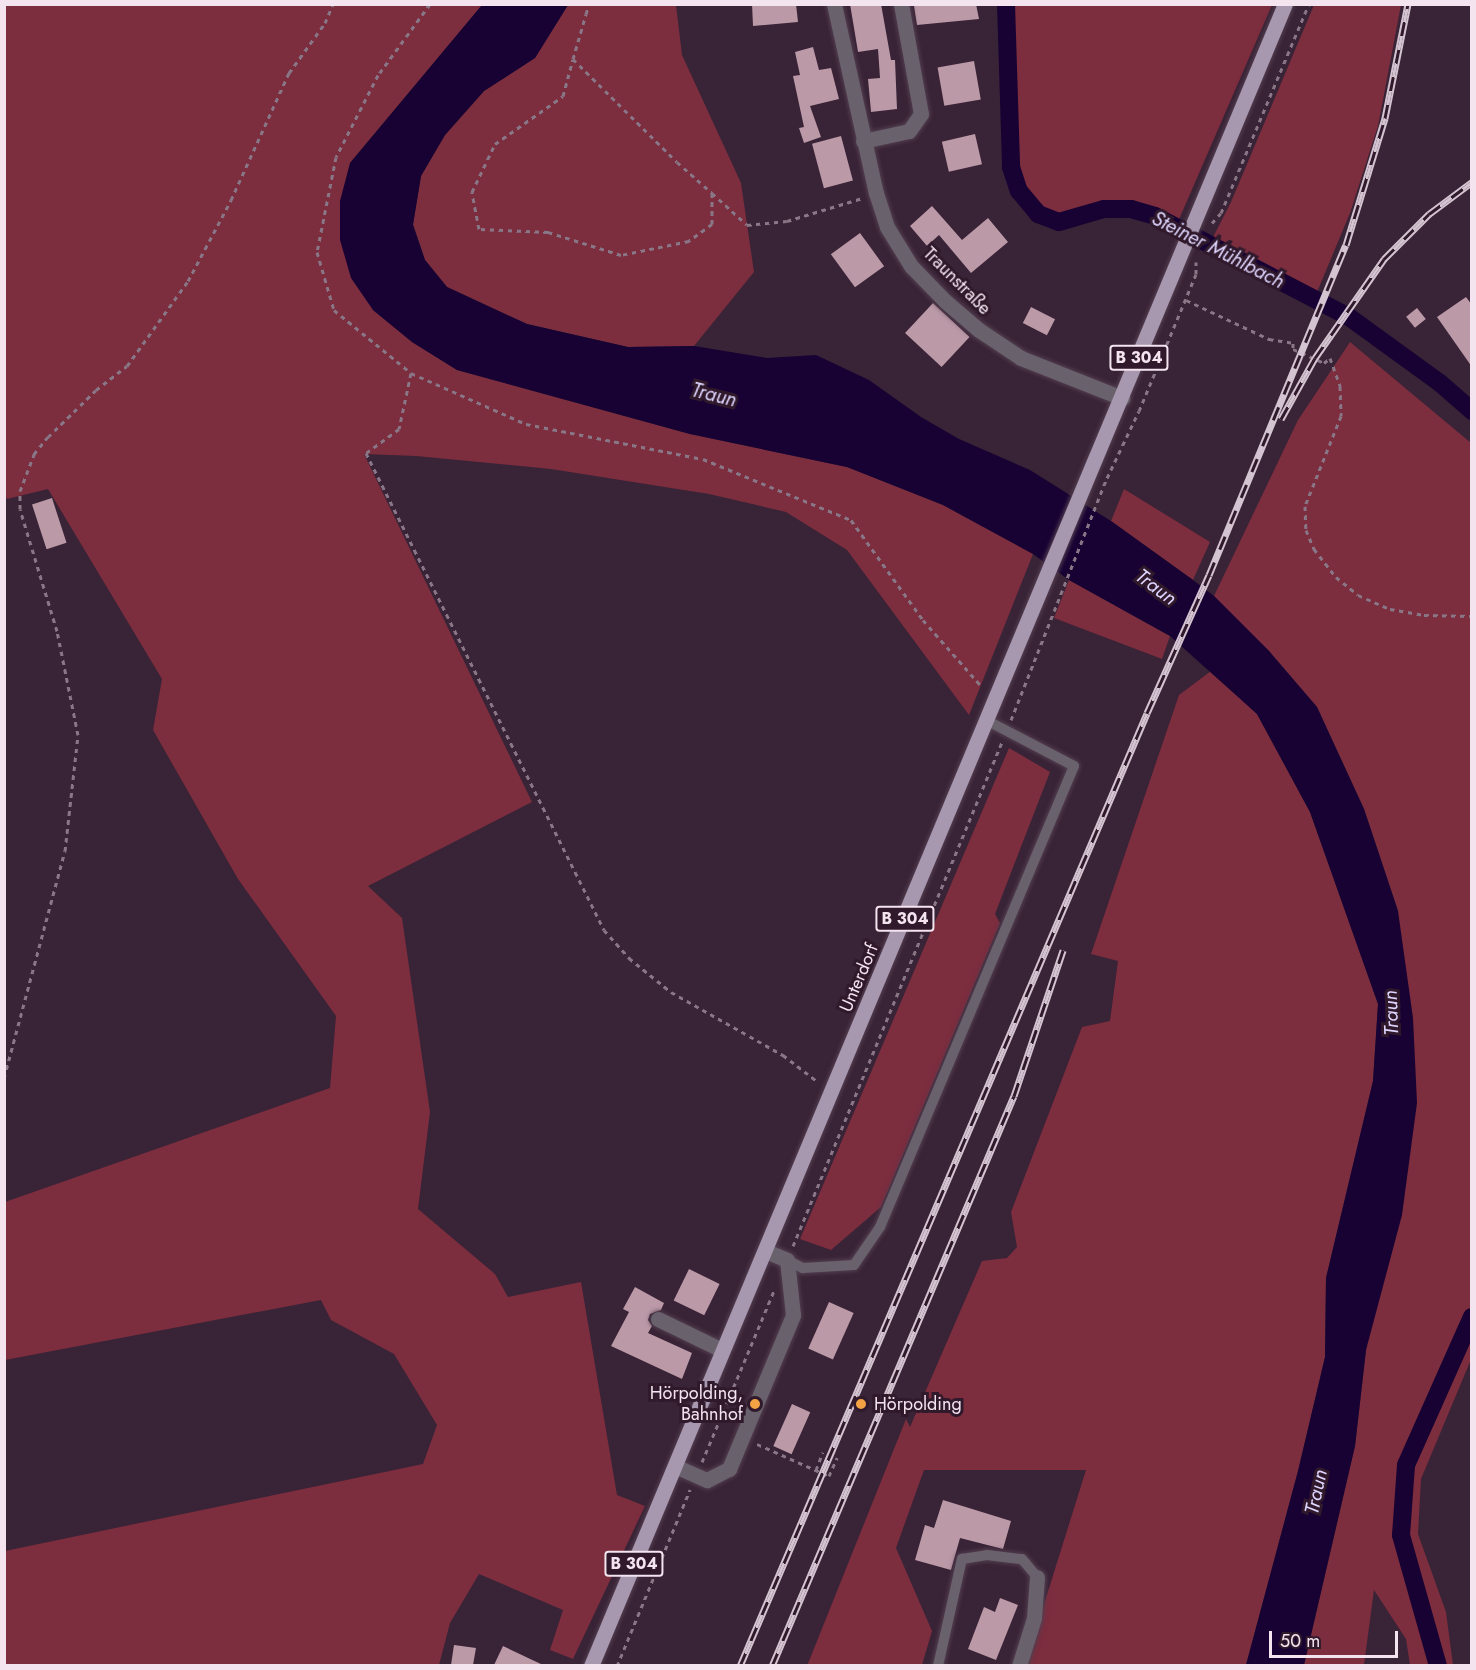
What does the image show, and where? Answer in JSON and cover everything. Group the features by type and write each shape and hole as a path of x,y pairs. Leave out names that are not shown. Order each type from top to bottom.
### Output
{"main road":[{"name":"B 304","path":"1122,398 1192,250 1206,197 1285,4"},
{"name":"Unterdorf","path":"591,1665 1122,398"}],"street":[{"name":"Traunstraße","path":"834,4 876,193 887,227 911,266 938,294 979,330 1022,358 1122,398"},
{"path":"863,141 909,131 921,114 901,4"},
{"path":"675,1466 708,1480 729,1469 793,1315 787,1260 766,1251"},
{"path":"658,1319 722,1350"},
{"path":"1019,1665 1034,1618 1036,1577"}],"lane":[{"path":"787,1260 803,1268 854,1265 880,1227 1074,766 987,721"},
{"path":"938,1665 962,1558 987,1555 1022,1559 1036,1577"}],"path":[{"path":"4,1078 66,851 78,735 57,631 20,509 20,490 34,454 96,390 127,366 188,281 231,200 268,112 289,73 325,23 333,4"},
{"path":"430,4 378,75 336,157 317,252 334,310 411,373 526,424 703,459 850,520 923,620 995,702"},
{"path":"589,4 563,96 495,144 472,192 479,229 548,232 621,255 689,241 712,224 712,193"},
{"path":"1207,232 1221,213 1309,4"},
{"path":"573,60 677,162 747,225 787,221 876,193"},
{"path":"617,1665 1008,730 1060,591 1107,478 1139,411 1186,300 1196,274 1192,250"},
{"path":"1186,300 1269,339 1293,343 1293,349 1324,363 1330,358 1340,386 1341,416 1310,488 1305,506 1306,530 1314,549 1336,577 1358,595 1390,609 1424,615 1472,616"},
{"path":"411,373 399,429 366,453 603,930 629,958 664,987 783,1055 832,1092"},
{"path":"742,1438 829,1476 837,1458"},
{"path":"816,1470 823,1452"}],"shaded area":[{"path":"5,5 482,5 350,163 373,310 412,342 457,370 690,434 847,467 943,505 1033,554 969,715 847,550 786,512 709,494 551,469 416,456 364,454 532,802 368,886 402,918 430,1112 418,1209 495,1274 508,1297 581,1282 617,1495 645,1506 573,1659 550,1650 563,1610 479,1574 450,1623 439,1665 5,1665 5,1551 423,1464 437,1425 394,1354 331,1320 321,1300 5,1360 5,1202 330,1088 336,1016 238,879 153,730 162,679 48,489 7,499 5,495"},
{"path":"568,5 676,5 682,55 741,183 754,272 694,346 628,347 527,324 447,287 425,260 413,224 421,176 445,135 484,91 535,58"},
{"path":"1003,5 1272,5 1174,231 1155,222 1114,212 1068,225 1043,222 1009,190"},
{"path":"1314,5 1401,5 1378,126 1350,213 1315,297 1208,247 1231,202"},
{"path":"1350,342 1471,443 1472,1357 1421,1479 1418,1534 1446,1612 1453,1665 1410,1665 1406,1639 1374,1590 1364,1665 1304,1665 1355,1446 1366,1350 1398,911 1364,809 1317,707 1269,651 1214,596 1298,420"},
{"path":"1124,489 1210,542 1193,580 1111,521"},
{"path":"1069,580 1170,636 1162,659 1054,618"},
{"path":"1211,671 1257,714 1310,812 1378,1004 1373,1081 1326,1278 1325,1357 1298,1471 1246,1665 1025,1665 1086,1470 924,1470 896,1548 932,1631 922,1665 807,1666 906,1419 910,1427 982,1261 1007,1258 1017,1247 1011,1212 1082,1027 1110,1021 1118,961 1091,954 1179,695"},
{"path":"1009,748 1050,772 995,914 1000,923 881,1207 831,1250 800,1239"}],"water":[{"name":"Traun","path":"482,5 568,5 535,58 484,91 445,135 421,176 413,225 425,260 447,287 527,324 628,347 694,346 767,358 816,355 869,380 921,417 959,439 1030,470 1111,521 1193,580 1214,596 1269,651 1317,707 1364,809 1398,911 1413,1018 1417,1103 1402,1215 1366,1350 1355,1446 1304,1665 1246,1665 1298,1471 1325,1357 1326,1278 1373,1081 1378,1004 1310,812 1257,714 1170,636 1069,580 1033,554 943,505 847,467 690,434 457,370 412,342 373,310 351,278 340,240 340,201 350,163"}],"building":[{"path":"752,4 796,4 798,22 753,26"},
{"path":"850,4 881,4 891,60 895,60 897,109 871,112 868,79 880,78 878,49 858,52"},
{"path":"976,4 979,19 917,25 914,6"},
{"path":"813,47 819,70 831,68 839,99 810,106 821,137 804,143 799,128 804,127 793,76 800,75 795,52"},
{"path":"974,61 981,99 944,106 938,67"},
{"path":"975,134 982,164 949,172 942,142"},
{"path":"841,136 853,180 824,188 812,144"},
{"path":"932,206 962,240 988,218 1008,242 971,273 939,235 927,246 910,226"},
{"path":"860,233 884,266 855,287 831,254"},
{"path":"1466,297 1472,305 1472,367 1437,317"},
{"path":"933,303 970,337 942,367 905,333"},
{"path":"1031,307 1055,319 1047,335 1023,323"},
{"path":"1417,308 1426,319 1415,328 1406,317"},
{"path":"52,498 67,543 47,549 32,504"},
{"path":"689,1269 720,1284 704,1315 674,1300"},
{"path":"635,1287 664,1303 661,1310 650,1314 648,1320 652,1326 648,1333 692,1353 682,1379 611,1346 629,1312 623,1309"},
{"path":"829,1302 854,1313 833,1360 808,1349"},
{"path":"792,1404 810,1412 792,1454 773,1446"},
{"path":"943,1500 1011,1521 1003,1549 960,1538 951,1570 915,1560 925,1525 934,1528"},
{"path":"1000,1598 1018,1605 996,1660 968,1649 984,1607 995,1612"},
{"path":"454,1645 476,1648 473,1665 451,1665"},
{"path":"503,1646 543,1665 494,1665"}],"waterway":[{"name":"Steiner Mühlbach","path":"1006,4 1011,167 1019,191 1038,214 1059,222 1104,209 1131,209 1155,216 1349,317 1440,383 1472,411"},
{"name":"Steiner Mühlbach","path":"1438,1666 1401,1535 1406,1465 1472,1317"}],"railway":[{"path":"740,1666 1147,713 1209,575 1346,245 1385,118 1408,4"},
{"path":"1281,419 1315,358 1384,259 1429,214 1472,182"},
{"path":"772,1666 1014,1096 1063,950"}],"place":[{"name":"Hörpolding, Bahnhof","path":"755,1404"},
{"name":"Hörpolding","path":"861,1404"}]}
